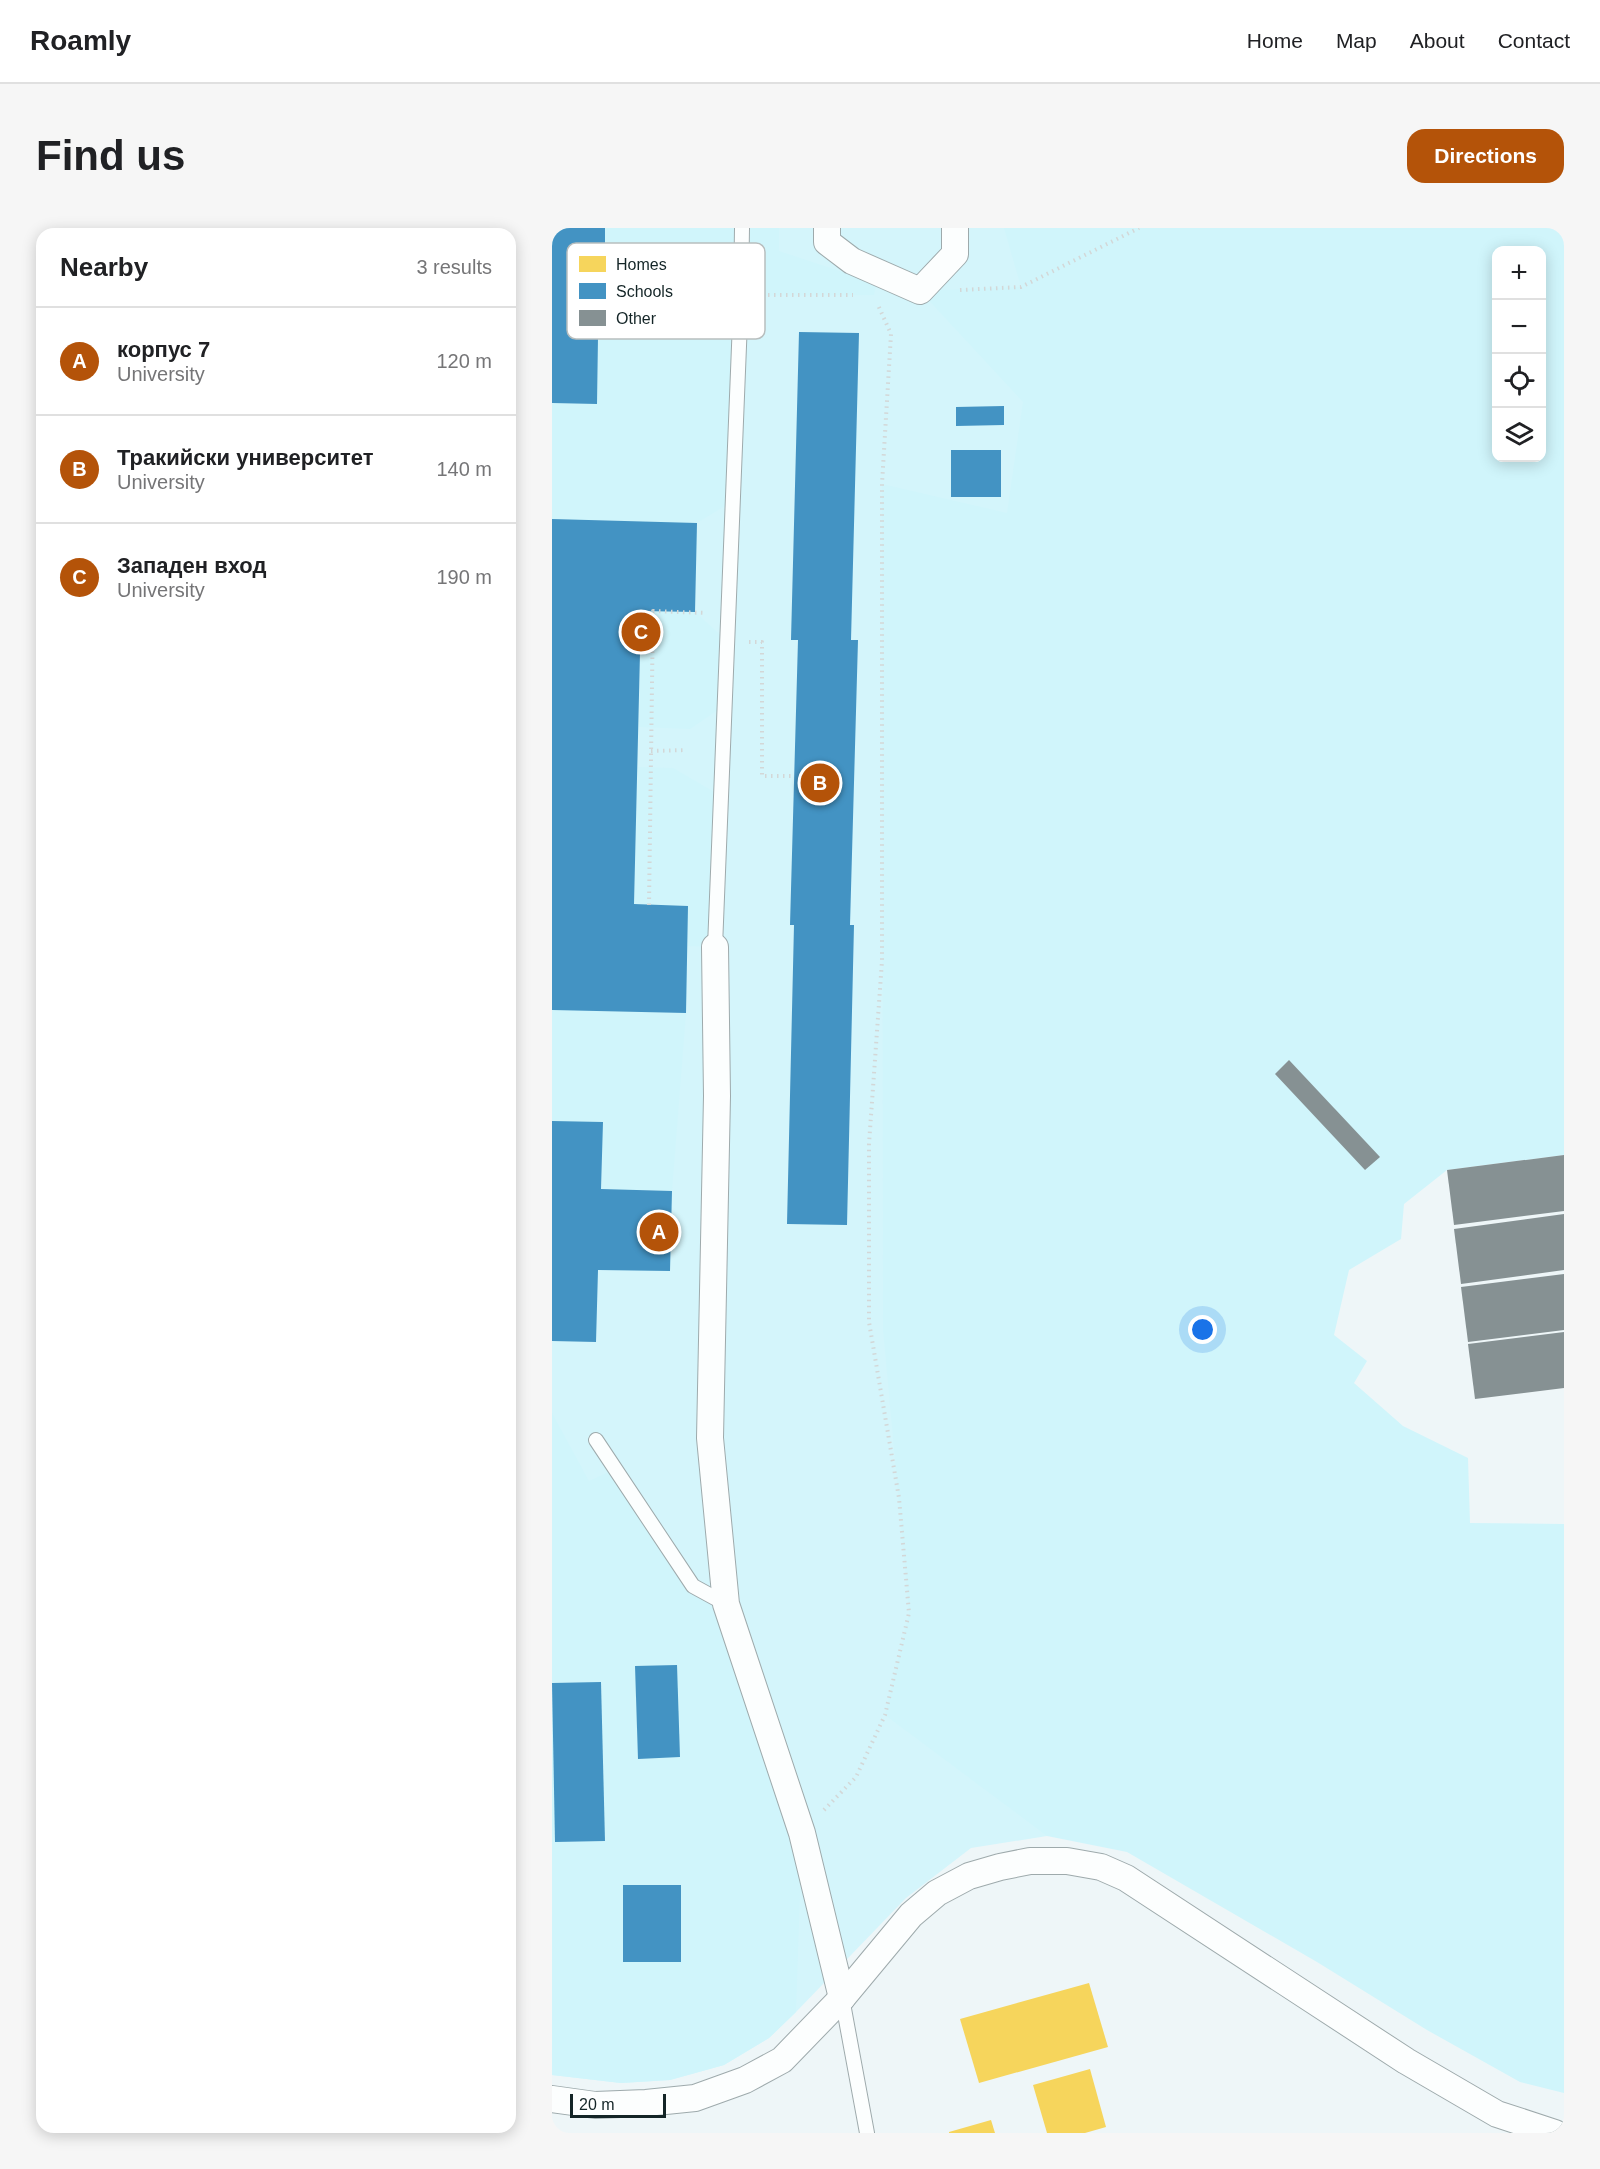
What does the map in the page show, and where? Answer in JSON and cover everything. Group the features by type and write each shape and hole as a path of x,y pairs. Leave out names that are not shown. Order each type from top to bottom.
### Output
{"street":[{"path":"827,228 827,242 852,261 920,291 955,254 955,228"},
{"path":"715,947 717,1096 710,1438 726,1604 802,1833 842,1998"},
{"path":"552,2099 595,2105 646,2103 695,2098 745,2080 782,2060 842,1998 911,1915 937,1893 969,1876 1000,1867 1030,1861 1067,1861 1101,1867 1126,1878 1406,2061 1497,2114 1555,2133"}],"lane":[{"path":"742,228 742,243"},
{"path":"715,947 739,339"},
{"path":"596,1440 693,1586 726,1604"},
{"path":"842,1998 867,2133"}],"path":[{"path":"920,291 1021,287 1139,228"},
{"path":"765,296 863,295"},
{"path":"802,1833 856,1777 885,1715 909,1613 899,1498 869,1322 869,1144 882,961 882,483 891,334 874,295"},
{"path":"649,905 653,611 729,614"},
{"path":"727,641 762,642 762,776 794,776"},
{"path":"651,751 687,750"}],"shaded area":[{"path":"552,228 1022,228 1204,1664 1047,1836 971,1848 906,1898 769,2038 724,2065 670,2080 621,2083 552,2075"},
{"path":"605,228 779,228 779,251 876,283 874,295 765,296 765,243 605,243"},
{"path":"1004,228 1564,228 1564,1155 1447,1170 1404,1204 1401,1239 1349,1270 1334,1335 1367,1361 1354,1383 1403,1426 1468,1458 1470,1523 1564,1524 1564,2093 1520,2082 1427,2030 1317,1962 1127,1852 1047,1836 885,1715 909,1613 883,1329 882,484 1007,513 1023,402 920,291 1021,287"},
{"path":"598,339 740,339 733,501 697,523 552,519 552,403 597,404"},
{"path":"641,611 695,612 727,641 725,705 690,729 639,727"},
{"path":"638,767 673,768 721,796 715,947 688,946 688,906 634,904"},
{"path":"552,1010 686,1013 672,1191 601,1189 602,1122 552,1121"},
{"path":"552,1413 589,1481 615,1469 693,1586 726,1604 802,1833 796,2012 769,2038 724,2065 670,2080 621,2083 552,2075"}],"building: Homes":[{"path":"1089,1983 1108,2047 979,2083 960,2019"},
{"path":"1090,2069 1106,2127 1085,2133 1047,2133 1033,2085"},
{"path":"991,2120 995,2133 949,2133 949,2132"}],"building: Schools":[{"path":"552,228 605,228 605,243 567,243 567,339 598,339 597,404 552,403"},
{"path":"799,332 859,333 851,640 858,640 850,925 854,925 847,1225 787,1224 794,925 790,925 798,640 791,640"},
{"path":"1004,406 1004,425 956,426 956,407"},
{"path":"951,450 1001,450 1001,497 951,497"},
{"path":"552,519 697,523 695,612 641,611 634,904 688,906 686,1013 552,1010"},
{"path":"552,1121 603,1122 601,1189 672,1191 670,1271 598,1270 596,1342 552,1341"},
{"path":"677,1665 680,1757 638,1759 635,1666"},
{"path":"601,1682 605,1841 555,1842 552,1683"},
{"path":"623,1885 681,1885 681,1962 623,1962"}],"building: Other":[{"path":"1289,1060 1380,1157 1365,1170 1275,1074"},
{"path":"1564,1155 1564,1211 1454,1225 1447,1170"},
{"path":"1564,1214 1564,1270 1461,1284 1454,1229"},
{"path":"1564,1274 1564,1330 1468,1342 1461,1287"},
{"path":"1564,1332 1564,1388 1475,1399 1468,1344"}],"place":[{"name":"Западен вход","path":"641,632"},
{"name":"Тракийски университет","path":"820,783"},
{"name":"корпус 7","path":"659,1232"}]}
